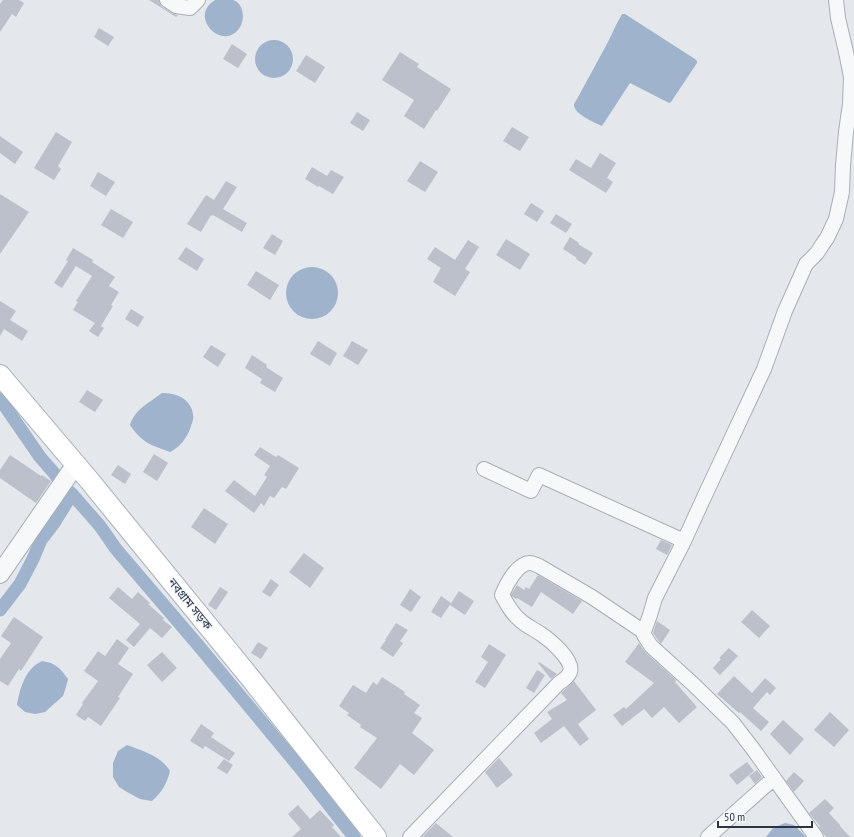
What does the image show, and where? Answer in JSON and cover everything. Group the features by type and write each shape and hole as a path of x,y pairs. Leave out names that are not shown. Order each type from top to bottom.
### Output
{"main road":[{"name":"নবগ্রাম সড়ক","path":"0,375 73,468 252,680 376,837"}],"street":[{"path":"167,0 176,6 190,8 198,0"},
{"path":"816,837 753,749 733,724 693,684 651,646 644,635 644,632 655,598 684,541 764,370 785,311 806,264 820,249 836,218 842,192 851,77 838,18 836,0"},
{"path":"0,574 73,468"},
{"path":"484,469 531,491 539,475 684,541"},
{"path":"410,837 554,688 567,677 570,672 571,668 565,655 541,634 520,620 508,606 502,595 505,587 522,565 530,563 539,566 592,597 644,632"},
{"path":"708,837 774,778"}],"water":[{"path":"215,0 233,0 239,4 243,20 240,27 233,34 225,36 218,34 211,30 206,23 205,15 207,7"},
{"path":"622,14 625,14 695,59 697,63 669,103 630,83 602,126 577,112 574,104"},
{"path":"270,40 278,40 288,45 292,52 292,66 288,73 278,78 270,78 260,73 258,70 255,63 255,55 260,45 263,43"},
{"path":"312,267 322,269 330,275 336,283 338,293 336,303 330,311 322,317 312,319 302,317 294,311 288,303 286,293 288,283 294,275 302,269"},
{"path":"162,393 170,393 184,399 188,402 193,415 193,420 187,436 180,445 170,452 147,443 134,431 130,425 132,419 139,410"},
{"path":"42,661 51,663 57,667 68,679 63,696 45,712 35,714 25,712 17,705 24,680 31,669"},
{"path":"127,745 162,761 170,771 163,788 152,801 140,799 127,792 119,787 113,777 113,763 118,751"},
{"path":"785,823 794,825 806,837 766,837 773,828"}],"building":[{"path":"3,0 19,0 24,3 16,17 12,14 0,32 0,4"},
{"path":"149,0 159,0 162,7 178,15 176,17"},
{"path":"99,28 114,37 108,46 94,37"},
{"path":"232,44 247,54 238,68 223,59"},
{"path":"400,52 419,64 417,67 451,89 424,129 404,116 414,100 382,80"},
{"path":"306,55 325,67 315,83 296,71"},
{"path":"357,112 370,120 363,131 350,123"},
{"path":"512,127 529,137 520,151 503,141"},
{"path":"56,132 72,142 58,166 61,169 54,180 34,168"},
{"path":"0,136 23,152 15,164 0,153"},
{"path":"600,153 616,163 607,178 613,182 606,193 569,170 576,159 591,168"},
{"path":"420,161 438,172 425,192 407,181"},
{"path":"312,167 327,176 331,170 344,177 333,194 305,179"},
{"path":"98,172 115,182 106,196 90,186"},
{"path":"226,181 237,187 223,209 247,223 242,232 213,215 211,215 201,232 187,224 206,195 214,200"},
{"path":"0,194 29,212 0,254"},
{"path":"531,203 544,211 537,222 524,214"},
{"path":"111,209 133,222 123,238 101,225"},
{"path":"556,214 572,224 566,233 550,223"},
{"path":"272,234 283,241 275,255 263,248"},
{"path":"570,237 593,253 585,265 563,249"},
{"path":"506,239 530,254 520,270 496,255"},
{"path":"468,240 479,247 465,269 470,272 455,296 433,282 441,268 427,259 435,247 455,260"},
{"path":"186,247 204,259 197,271 178,259"},
{"path":"73,248 93,260 92,262 115,277 109,286 119,292 111,305 113,306 101,326 104,328 98,337 89,331 95,323 73,310 78,302 76,301 92,276 76,266 62,288 54,283 68,261 66,260"},
{"path":"256,271 279,285 270,300 247,285"},
{"path":"0,301 16,311 10,320 28,331 22,341 4,329 0,336"},
{"path":"131,309 144,317 138,327 125,319"},
{"path":"318,341 337,353 330,366 310,354"},
{"path":"352,341 368,350 358,365 343,356"},
{"path":"211,345 226,354 218,367 203,357"},
{"path":"252,355 267,365 266,367 283,378 275,392 260,383 262,379 245,368"},
{"path":"87,390 103,400 95,412 79,402"},
{"path":"260,447 276,457 278,455 299,468 286,489 282,487 274,498 270,496 264,506 261,503 254,513 225,491 234,480 255,496 267,477 264,475 270,466 254,455"},
{"path":"154,454 168,463 157,481 143,472"},
{"path":"10,455 51,481 36,503 0,478 0,470"},
{"path":"118,465 131,474 125,484 111,475"},
{"path":"204,508 228,524 215,544 191,527"},
{"path":"661,540 672,545 667,555 656,549"},
{"path":"304,553 324,568 310,588 289,572"},
{"path":"538,575 582,601 573,614 541,592 532,607 511,595 517,585 524,590 526,587 529,589"},
{"path":"271,579 279,585 270,597 262,592"},
{"path":"118,587 132,599 138,592 150,603 148,604 164,618 163,620 172,627 162,638 150,628 134,647 126,640 140,624 109,598"},
{"path":"220,587 228,592 216,610 208,605"},
{"path":"410,589 421,597 411,612 400,605"},
{"path":"459,591 474,601 465,615 450,605"},
{"path":"441,596 451,603 441,618 431,612"},
{"path":"752,610 770,626 759,638 741,622"},
{"path":"14,617 43,637 21,671 19,669 8,686 0,681 0,659 11,643 1,636"},
{"path":"657,621 670,630 661,644 653,633"},
{"path":"396,623 408,630 400,641 403,643 393,657 380,648"},
{"path":"117,639 129,648 118,664 133,674 118,697 120,698 101,726 88,717 85,721 76,715 83,704 82,703 98,681 84,671 98,651 105,656"},
{"path":"258,642 268,648 261,659 251,653"},
{"path":"639,643 645,652 676,680 675,682 697,707 679,723 664,707 652,718 644,709 622,726 613,715 624,707 626,709 654,683 625,662"},
{"path":"489,644 506,655 485,688 475,682 488,662 481,657"},
{"path":"729,648 738,656 720,675 713,668 721,659 719,658"},
{"path":"162,652 177,668 162,682 147,665"},
{"path":"539,662 557,674 551,679 538,663"},
{"path":"537,670 545,675 534,693 526,688"},
{"path":"734,676 752,693 765,678 776,688 770,695 767,692 753,708 769,722 761,731 717,694"},
{"path":"382,677 405,692 404,694 420,705 414,713 422,718 412,733 434,750 414,775 400,764 381,789 354,768 377,738 360,727 361,725 347,715 349,713 339,706 353,685 366,693 373,682 377,685"},
{"path":"574,681 596,710 578,724 589,739 580,746 564,726 541,743 534,733 552,719 547,712 567,700 561,693"},
{"path":"830,712 849,730 834,747 814,730"},
{"path":"783,720 804,739 790,755 770,734"},
{"path":"201,724 214,733 211,737 235,753 229,761 205,746 203,749 190,741"},
{"path":"499,758 513,775 497,788 485,772"},
{"path":"224,759 233,765 227,774 217,768"},
{"path":"747,762 754,771 737,785 729,775"},
{"path":"757,770 762,777 755,784 749,776"},
{"path":"794,772 804,781 794,792 786,781"},
{"path":"825,799 834,808 829,813 850,837 826,837 819,827 820,826 809,813"},
{"path":"298,805 310,819 320,810 334,825 332,827 341,837 292,837 301,829 288,814"},
{"path":"436,823 453,837 422,837"}],"waterway":[{"path":"0,399 40,457 62,485 72,494 100,526 116,549 300,768 354,837"},
{"path":"0,610 20,584 41,540 54,523 72,494"}]}
